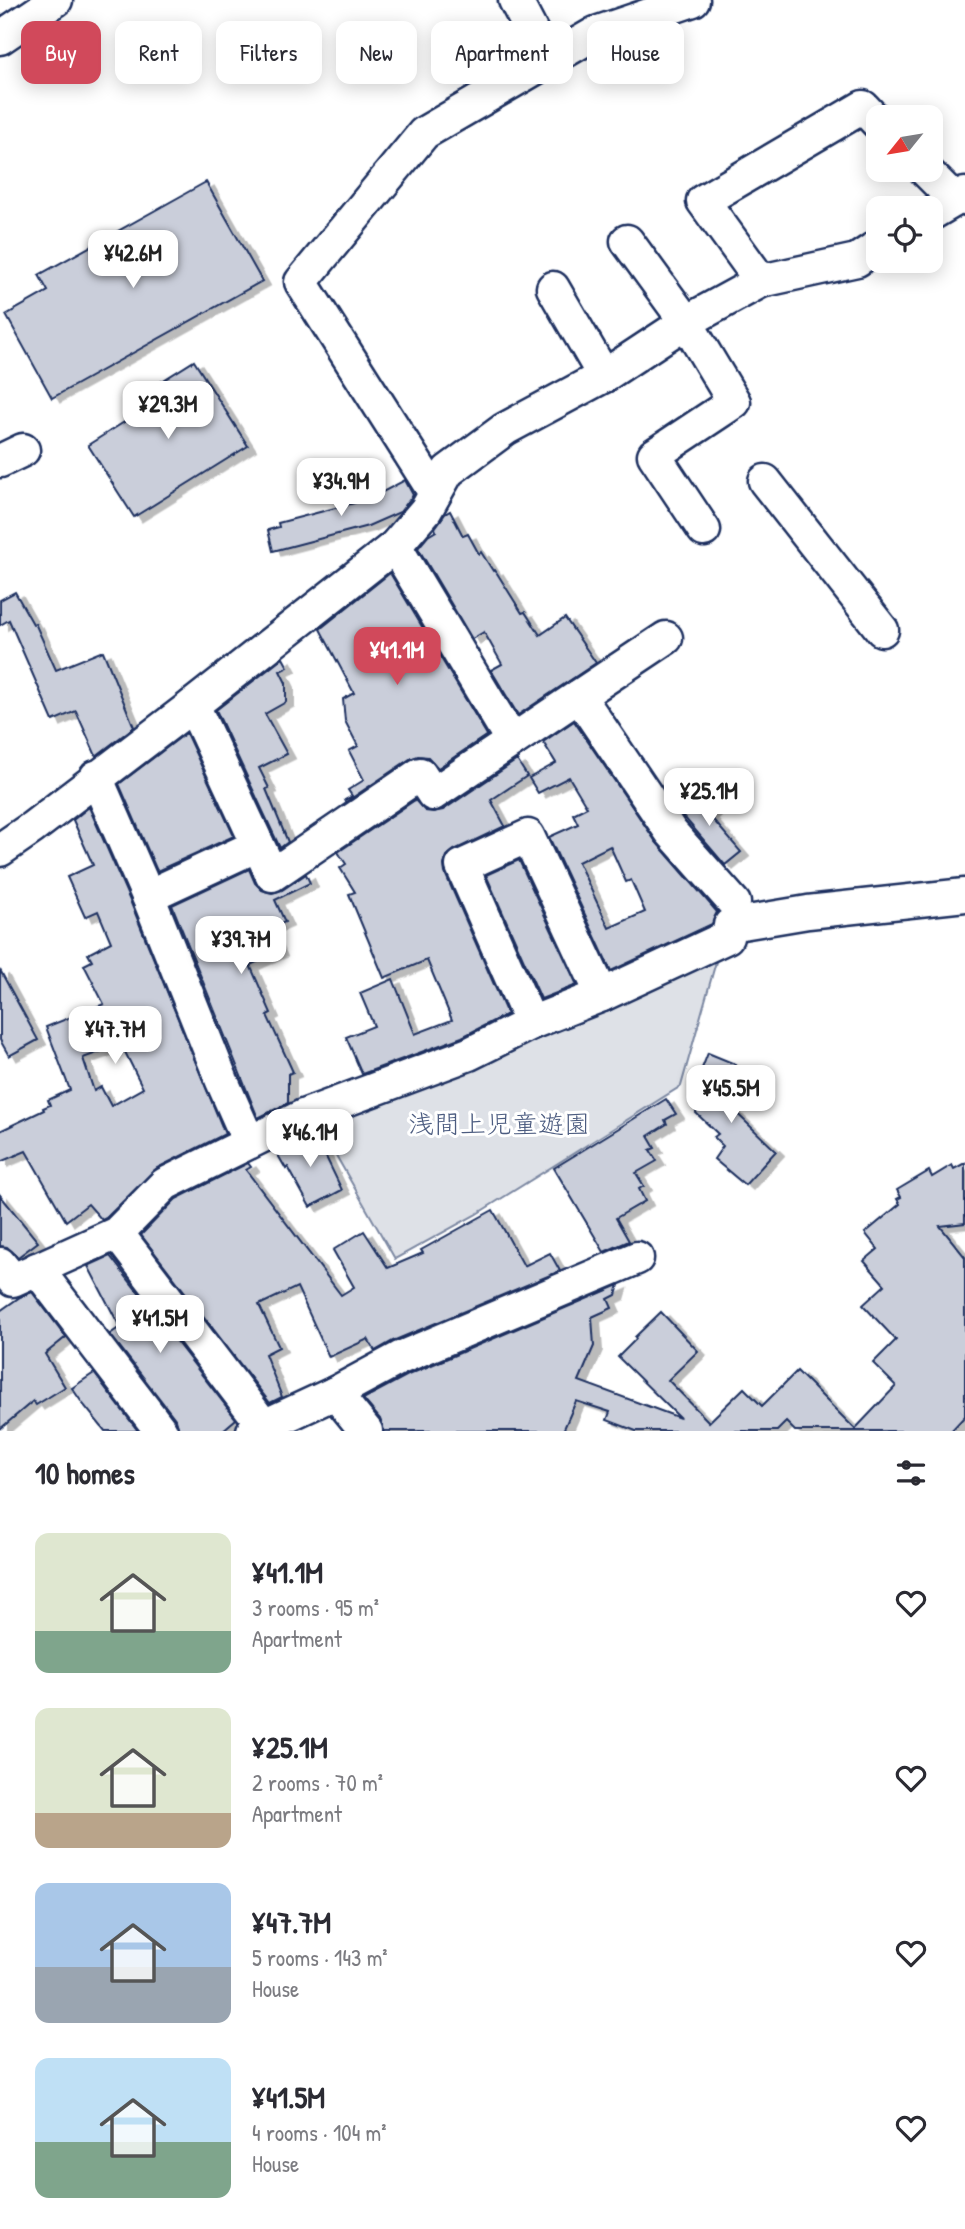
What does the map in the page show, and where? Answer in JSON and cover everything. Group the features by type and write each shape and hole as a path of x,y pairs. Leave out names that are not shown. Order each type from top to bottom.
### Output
{"street":[{"path":"11,19 56,0"},
{"path":"515,0 526,21"},
{"path":"573,46 596,33 694,0"},
{"path":"435,493 301,282 424,133 508,84"},
{"path":"761,281 703,201 863,107 866,110"},
{"path":"934,182 950,203"},
{"path":"627,241 686,322 734,402 654,455 704,530"},
{"path":"0,850 193,705 395,546 426,510 448,471 505,429 604,376 686,322 761,281 857,260 866,254"},
{"path":"553,288 604,376"},
{"path":"765,481 882,630"},
{"path":"395,546 512,741"},
{"path":"193,705 272,875 420,774 433,794 666,638"},
{"path":"579,696 730,922"},
{"path":"96,777 249,1142"},
{"path":"531,1023 463,866 528,836 602,995"},
{"path":"148,896 258,845"},
{"path":"0,1264 13,1280 117,1233 164,1184 303,1116 469,1054 531,1023 602,995 730,922 965,895"},
{"path":"117,1233 258,1429 413,1353 637,1258"},
{"path":"37,1269 161,1431"},
{"path":"335,1393 366,1431"}],"green space":[{"name":"浅間上児童遊園","path":"719,951 681,1086 475,1215 395,1259 317,1122"}],"building":[{"path":"206,182 262,281 52,398 6,315 48,291 39,275"},
{"path":"194,361 248,446 134,517 88,445 151,405 143,393"},
{"path":"405,480 413,495 400,512 368,526 273,551 268,530 279,527 278,523 354,503 376,493 377,495"},
{"path":"450,511 463,536 468,534 479,554 481,552 493,571 495,570 522,613 525,612 540,635 565,618 596,663 518,715 491,670 502,664 484,632 472,639 418,548 436,531 435,528"},
{"path":"390,573 487,735 438,768 428,757 410,759 346,802 345,800 352,796 348,790 364,780 349,751 358,746 345,721 343,699 354,693 320,629"},
{"path":"15,592 33,624 35,623 56,670 103,651 134,727 96,756 76,711 53,721 9,620 0,625 0,600"},
{"path":"283,658 288,667 280,671 286,683 286,702 265,714 287,754 259,768 288,842 280,848 216,710"},
{"path":"574,721 656,842 717,912 712,924 611,971 549,837 578,824 573,814 587,807 569,777 538,793 529,778 556,763 543,742","holes":["610,846 626,882 631,880 645,912 609,928 578,862"]},
{"path":"186,733 234,836 157,871 119,784"},
{"path":"517,760 527,776 491,800 505,826 454,850 447,856 444,865 445,873 507,1014 462,1037 362,1074 346,1037 374,1026 360,993 393,979 415,1034 452,1020 427,960 384,978 349,894 355,892 340,868 346,864 338,852 415,800 425,811 443,810"},
{"path":"697,792 714,810 709,815 741,852 725,865 678,810"},
{"path":"89,807 225,1134 157,1168 106,1218 102,1220 88,1204 66,1221 26,1151 0,1162 0,1131 44,1110 43,1108 50,1105 48,1100 70,1090 46,1027 104,1004 84,965 92,961 88,954 111,942 98,911 85,917 67,877 93,865 73,820","holes":["121,1044 143,1088 111,1106 101,1087 94,1091 83,1058"]},
{"path":"519,860 577,985 541,999 486,875"},
{"path":"249,869 255,883 262,890 272,893 282,890 306,874 310,883 275,900 285,922 269,929 279,952 250,965 271,1013 267,1015 293,1072 288,1074 288,1103 258,1118 172,905"},
{"path":"0,970 38,1040 9,1056 0,1040"},
{"path":"708,1053 735,1064 722,1099 776,1151 745,1185 714,1159 723,1146 714,1137 718,1134 696,1113 710,1074 701,1071"},
{"path":"666,1099 676,1114 665,1120 667,1124 648,1136 655,1148 650,1150 657,1161 636,1173 644,1186 639,1189 645,1201 616,1218 629,1241 604,1252 554,1168"},
{"path":"314,1132 342,1190 310,1207 288,1167 286,1169 275,1150"},
{"path":"248,1163 251,1167 246,1170 341,1295 354,1287 333,1250 364,1231 388,1268 423,1253 421,1250 493,1210 524,1266 550,1253 560,1271 375,1351 368,1339 329,1357 297,1287 259,1305 279,1347 265,1354 282,1397 270,1403 141,1235 176,1199"},
{"path":"965,1163 965,1223 940,1226 965,1257 965,1416 951,1431 795,1431 786,1422 777,1431 636,1431 607,1420 610,1412 576,1401 563,1431 384,1431 380,1419 363,1399 408,1375 619,1285 616,1295 608,1299 612,1308 592,1317 594,1346 579,1381 680,1418 618,1357 661,1312 698,1351 668,1380 709,1422 744,1388 762,1406 797,1371 855,1429 896,1386 873,1363 896,1340 863,1305 885,1285 864,1261 878,1249 865,1233 900,1204 897,1199 901,1197 897,1190 929,1171 932,1177 952,1165 954,1169"},
{"path":"0,1195 38,1242 18,1257 7,1247 0,1246"},
{"path":"110,1256 236,1419 222,1431 179,1431 176,1420 110,1334 120,1327 88,1266"},
{"path":"32,1292 66,1337 45,1354 65,1387 36,1405 33,1401 0,1429 0,1311"},
{"path":"94,1373 138,1431 105,1431 83,1404 72,1388"}]}
